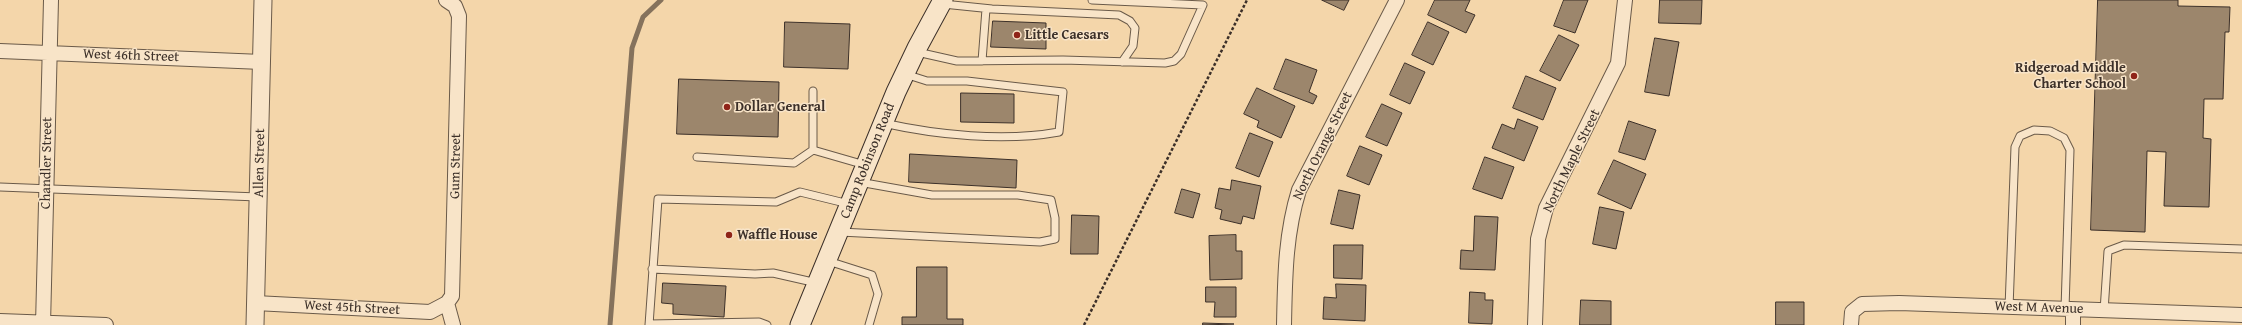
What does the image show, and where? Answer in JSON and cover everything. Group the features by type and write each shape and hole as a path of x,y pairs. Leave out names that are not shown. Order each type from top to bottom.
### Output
{"main road":[{"name":"Camp Robinson Road","path":"800,325 904,74 942,2"}],"street":[{"name":"Chandler Street","path":"43,324 51,0"},
{"name":"Allen Street","path":"255,325 263,0"},
{"name":"North Orange Street","path":"1284,325 1286,248 1291,215 1299,190 1397,0"},
{"name":"North Maple Street","path":"1535,325 1538,239 1546,208 1618,63 1625,0"},
{"name":"Gum Street","path":"447,303 452,296 459,16 450,3"},
{"name":"West 46th Street","path":"0,52 262,62"},
{"name":"West 45th Street","path":"255,303 430,312 447,303"},
{"path":"447,303 453,325"},
{"name":"West M Avenue","path":"1851,325 1852,312 1862,304 1899,303 2242,315"},
{"path":"2069,309 2073,325"},
{"path":"0,321 43,324 106,325"}],"lane":[{"path":"915,52 956,61 1174,62 1181,54 1205,3 1092,0"},
{"path":"942,2 986,9 1119,16 1130,21 1136,28 1133,46 1122,62"},
{"path":"982,61 986,9"},
{"path":"883,123 924,132 954,134 1030,137 1059,132 1063,92 967,81 927,81 904,74"},
{"path":"812,150 813,91"},
{"path":"2009,308 2015,146 2020,136 2034,130 2050,131 2064,138 2070,150 2069,309"},
{"path":"697,157 794,163 812,150"},
{"path":"812,150 862,174 932,195 1018,195 1051,200 1055,218 1055,239 1033,242 838,232"},
{"path":"0,186 259,197"},
{"path":"767,325 759,322 649,324 658,199 776,202 800,192 850,204"},
{"path":"2104,310 2108,251 2124,245 2242,249"},
{"path":"827,260 872,275 878,294 869,325"},
{"path":"652,269 755,274 773,273 818,283"}],"path":[{"path":"1084,325 1247,0"}],"building":[{"path":"1322,0 1349,0 1344,10"},
{"path":"1435,0 1470,0 1465,11 1475,15 1466,33 1428,15"},
{"path":"1564,0 1588,0 1575,33 1554,26"},
{"path":"1660,0 1702,0 1701,24 1659,23"},
{"path":"2098,0 2178,0 2178,6 2230,7 2229,32 2225,32 2223,99 2204,99 2203,138 2211,139 2209,207 2164,206 2166,152 2147,151 2145,232 2091,230"},
{"path":"993,21 1046,23 1046,49 991,47"},
{"path":"785,22 850,24 848,69 784,67"},
{"path":"1428,22 1449,32 1433,65 1412,55"},
{"path":"1559,35 1579,45 1560,81 1540,71"},
{"path":"1655,38 1679,42 1669,96 1645,92"},
{"path":"1286,59 1317,70 1309,92 1317,96 1313,104 1274,89"},
{"path":"1405,63 1425,72 1410,104 1390,95"},
{"path":"1526,76 1556,88 1543,120 1513,108"},
{"path":"679,79 779,82 778,137 677,134"},
{"path":"1257,88 1295,106 1281,138 1257,127 1259,121 1244,114"},
{"path":"961,93 1014,94 1014,123 961,122"},
{"path":"1382,104 1402,113 1387,146 1366,137"},
{"path":"1518,119 1538,127 1524,161 1492,148 1502,124 1514,129"},
{"path":"1629,121 1656,130 1645,160 1619,152"},
{"path":"1250,133 1273,142 1259,177 1236,168"},
{"path":"1360,146 1382,155 1369,185 1347,176"},
{"path":"910,154 1017,160 1016,188 909,182"},
{"path":"1485,157 1514,167 1502,199 1473,189"},
{"path":"1614,160 1646,174 1631,209 1598,194"},
{"path":"1232,180 1261,186 1254,219 1243,216 1241,224 1220,219 1222,210 1215,208 1219,188 1230,190"},
{"path":"1182,189 1200,194 1193,218 1175,213"},
{"path":"1339,190 1360,195 1353,229 1331,224"},
{"path":"1600,207 1624,212 1616,249 1593,244"},
{"path":"1072,215 1099,216 1098,254 1071,254"},
{"path":"1475,216 1498,217 1495,270 1460,269 1461,250 1473,251"},
{"path":"1236,235 1236,251 1242,251 1242,279 1210,280 1209,236"},
{"path":"1334,245 1363,245 1362,279 1334,278"},
{"path":"917,267 947,267 947,319 963,319 963,325 902,325 902,317 916,317"},
{"path":"663,283 726,286 724,317 673,314 673,304 662,303"},
{"path":"1336,284 1366,285 1365,321 1323,319 1324,297 1336,298"},
{"path":"1206,287 1236,287 1236,317 1214,317 1215,302 1206,302"},
{"path":"1470,292 1485,293 1485,300 1493,300 1492,324 1469,323"},
{"path":"1581,300 1611,301 1611,325 1580,325"},
{"path":"1776,302 1804,302 1804,325 1776,325"},
{"path":"1203,323 1234,324 1203,325"}],"waterway":[{"path":"610,325 632,48 643,17 661,0"}],"place":[{"name":"Little Caesars","path":"1017,35"},
{"name":"Ridgeroad Middle Charter School","path":"2134,76"},
{"name":"Dollar General","path":"727,107"},
{"name":"Waffle House","path":"729,235"}]}
